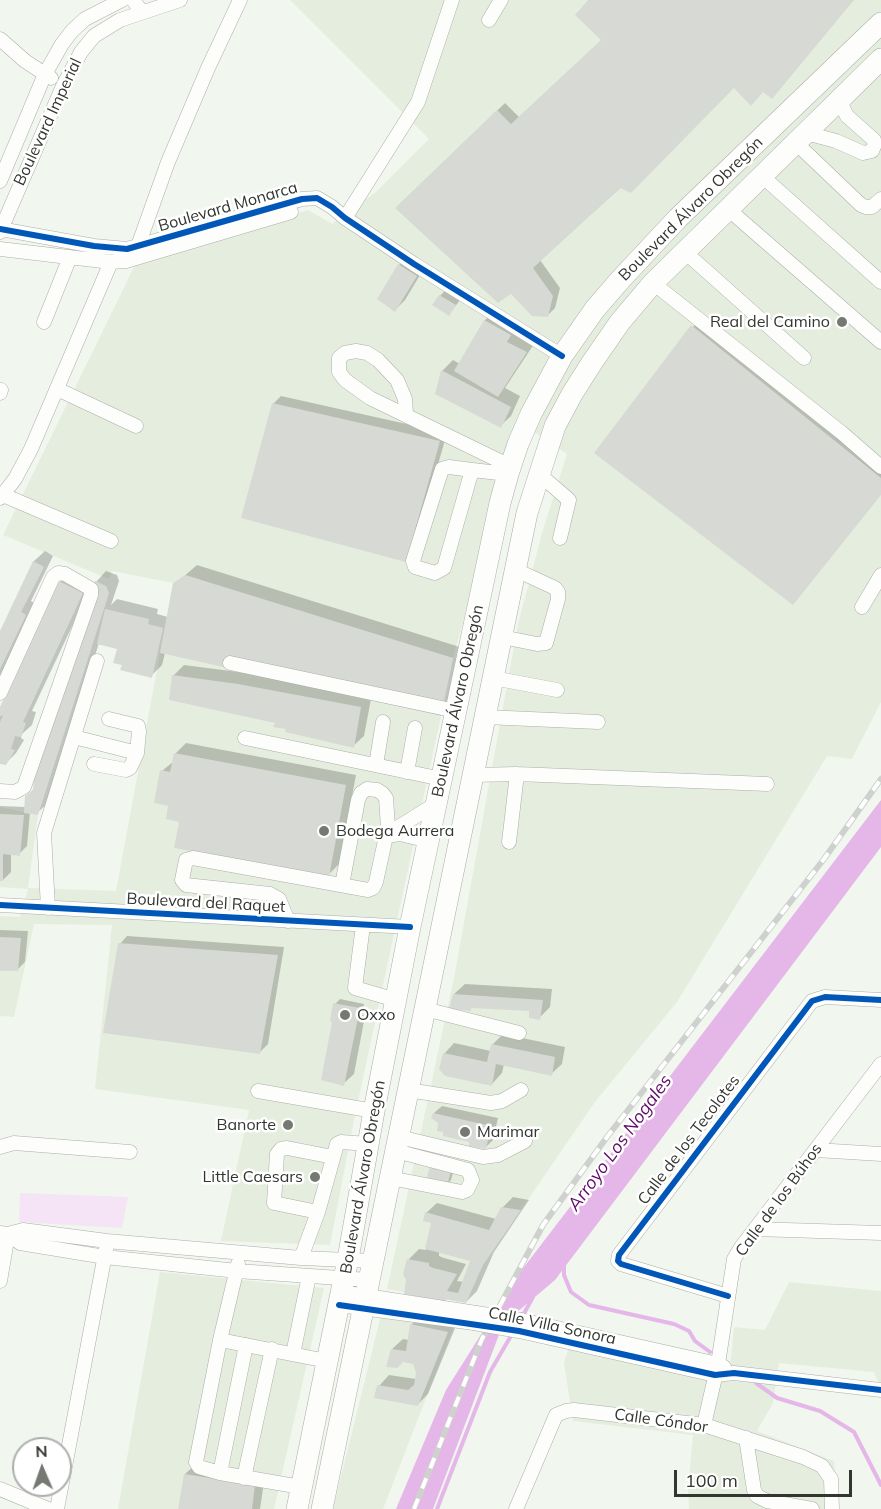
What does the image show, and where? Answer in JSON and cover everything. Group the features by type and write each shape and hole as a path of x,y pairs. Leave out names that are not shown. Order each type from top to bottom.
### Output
{"highway":[{"name":"Boulevard Álvaro Obregón","path":"297,1509 343,1283 410,927 456,711 509,470 531,414 562,356 595,309 678,218 881,23"},
{"name":"Boulevard Álvaro Obregón","path":"322,1509 528,513 538,474 555,426 572,394 620,322 653,283 881,59"}],"street":[{"name":"Boulevard Imperial","path":"2,170 45,74 62,44 85,19 122,0"},
{"path":"133,0 142,12"},
{"name":"Boulevard Imperial","path":"0,230 63,86 81,52 94,36 120,21 180,0"},
{"path":"138,246 172,152 240,0"},
{"path":"342,216 418,102 452,0"},
{"path":"489,20 501,0"},
{"path":"0,39 25,61 63,86"},
{"path":"801,138 836,141 863,153 872,151 874,140 848,116 839,100"},
{"path":"801,138 861,205 872,207 881,199"},
{"path":"2,170 22,180"},
{"path":"762,176 881,282"},
{"name":"Boulevard Monarca","path":"0,230 112,249 138,246 311,197 322,201 433,276 562,356"},
{"name":"Boulevard Monarca","path":"0,249 111,262 126,261 308,207 316,207 342,216"},
{"path":"728,209 881,342"},
{"path":"685,252 804,358"},
{"path":"44,322 70,258"},
{"path":"111,262 20,470 1,497 111,541"},
{"path":"653,283 842,433 881,467"},
{"path":"406,414 405,399 397,380 378,360 367,353 356,351 345,353 339,358 339,372 345,380 370,398 406,414 509,470"},
{"path":"57,388 136,426"},
{"path":"472,470 444,568 435,573 415,567 413,561 442,469 449,467 472,470 509,470"},
{"path":"538,474 569,500 560,538"},
{"path":"502,637 537,644 546,643 558,599 558,592 555,588 516,570"},
{"path":"0,693 52,577 61,573 89,588 91,595 24,787 15,792 0,791"},
{"path":"862,607 881,575"},
{"path":"48,908 45,833 97,661"},
{"path":"230,663 456,711"},
{"path":"493,678 557,690"},
{"path":"485,717 598,722"},
{"path":"94,764 126,770 130,768 136,753 140,729 138,726 109,719"},
{"path":"376,765 383,722"},
{"path":"407,772 415,728"},
{"path":"74,737 136,753"},
{"path":"245,738 442,779"},
{"path":"473,775 517,774 767,784"},
{"path":"509,842 517,774"},
{"path":"288,921 279,899 270,894 186,885 182,880 186,860 193,858 368,890 373,888 387,832 387,803 382,793 367,789 361,793 342,885"},
{"path":"387,832 437,803"},
{"path":"387,832 429,841"},
{"name":"Boulevard del Raquet","path":"0,905 410,927"},
{"path":"363,925 355,988 396,1000"},
{"name":"Calle de los Tecolotes","path":"728,1296 621,1264 618,1261 620,1255 812,1001 825,997 881,1000"},
{"path":"425,1009 519,1033"},
{"name":"Calle de los Búhos","path":"704,1425 735,1259 754,1229 878,1071"},
{"path":"408,1090 491,1103 502,1101 521,1090"},
{"path":"258,1091 374,1111"},
{"path":"397,1144 483,1157 498,1155 525,1141"},
{"path":"301,1258 318,1212 336,1145 339,1142 368,1144"},
{"path":"0,1147 14,1143 129,1152"},
{"path":"390,1178 462,1192 467,1190 472,1180 468,1170 397,1144"},
{"path":"318,1212 274,1203 277,1154 284,1148 333,1157"},
{"path":"816,1150 881,1154"},
{"path":"754,1229 881,1233"},
{"path":"4,1233 23,1230 107,1241 301,1258 343,1283 367,1286"},
{"path":"4,1233 20,1243 105,1257 309,1276 367,1286"},
{"path":"0,1281 4,1233"},
{"path":"57,1509 107,1241"},
{"path":"239,1253 237,1271 195,1459 199,1467 220,1473 301,1487"},
{"path":"293,1354 309,1276"},
{"path":"343,1283 367,1286"},
{"name":"Calle Villa Sonora","path":"367,1286 475,1318 520,1325 734,1373 881,1390"},
{"path":"220,1340 327,1361"},
{"path":"220,1473 246,1345"},
{"path":"244,1478 272,1349"},
{"name":"Calle Cóndor","path":"516,1509 556,1416 574,1410 704,1425 803,1457 822,1466 831,1479 832,1509"},
{"path":"746,1438 754,1490 757,1496 767,1502 812,1509"},
{"path":"0,1489 48,1509"}],"shaded area":[{"path":"290,0 881,0 881,702 852,759 827,756 677,1002 595,1102 483,1265 466,1303 387,1289 454,978 518,624 542,533 567,454 518,421 453,658 185,575 173,583 112,571 109,579 3,535 136,263 308,210 332,224 376,192 429,139"},
{"path":"160,653 441,716 354,1120 330,1245 221,1241 249,1110 95,1089 112,925 34,924 14,1017 0,1016 0,916 20,917 28,889 0,887 0,807 38,815 28,888 116,891"},
{"path":"20,1193 128,1197 122,1228 19,1222"},
{"path":"160,1272 324,1288 274,1509 118,1509"},
{"path":"789,1282 881,1291 881,1389 874,1372 779,1363 773,1403 757,1431 834,1461 837,1509 689,1509 688,1488 693,1435 573,1421 564,1363 569,1347 729,1378 734,1327 765,1330"},
{"path":"381,1315 454,1326 383,1509 333,1509"}],"water":[{"name":"Arroyo Los Nogales","path":"881,800 881,847 555,1280 503,1324 433,1509 396,1509 446,1390 521,1271"}],"building":[{"path":"588,0 854,0 772,99 763,92 751,106 734,88 631,193 620,188 533,268 553,296 548,317 532,316 511,294 498,303 395,208 497,110 511,124 601,40 575,15"},
{"path":"398,264 417,276 395,312 377,299"},
{"path":"439,295 456,305 449,316 432,305"},
{"path":"484,320 511,335 507,342 527,352 498,397 454,371"},
{"path":"691,325 881,478 881,495 793,605 594,453"},
{"path":"441,370 511,407 501,428 435,394"},
{"path":"272,403 440,441 406,562 241,518"},
{"path":"33,561 44,567 21,612 26,615 0,669 0,631"},
{"path":"185,575 453,658 441,716 160,653 173,583"},
{"path":"58,581 83,593 23,722 26,723 21,737 15,736 11,749 15,750 6,765 0,764 0,722 3,716 0,715 0,707"},
{"path":"95,581 106,586 109,593 38,815 24,813 25,796 33,791 34,779"},
{"path":"105,609 149,619 148,624 163,628 152,678 120,670 122,665 113,663 117,649 97,644"},
{"path":"172,675 238,684 361,707 354,748 285,732 286,729 273,727 275,723 169,700"},
{"path":"174,753 346,785 329,877 174,848 179,822 166,819 168,806 154,803 160,770 170,772"},
{"path":"0,814 24,815 20,856 3,854 3,881 0,881"},
{"path":"0,937 21,938 18,971 0,971"},
{"path":"118,943 278,955 260,1054 103,1033"},
{"path":"453,994 543,1000 540,1020 529,1018 529,1011 449,1009"},
{"path":"333,1003 360,1008 344,1086 321,1080 332,1022 330,1021"},
{"path":"491,1044 555,1057 552,1076 496,1064 492,1086 445,1076 439,1069 443,1053 487,1062"},
{"name":"Marimar","path":"433,1113 491,1126 486,1149 469,1146 469,1142 443,1136 443,1132 437,1131 438,1123 431,1118"},
{"path":"430,1165 451,1170 447,1187 426,1182"},
{"path":"501,1207 521,1210 483,1265 466,1303 445,1299 446,1302 404,1294 406,1280 403,1274 407,1259 429,1263 429,1266 433,1268 457,1274 447,1291 458,1293 470,1261 425,1249 431,1223 423,1221 425,1212 489,1230"},
{"path":"410,1324 448,1332 418,1406 374,1398 377,1385 408,1390 414,1385 416,1373 413,1364 403,1362 397,1368 386,1367 391,1349 406,1351"},
{"path":"184,1474 255,1485 252,1509 178,1509"}],"waterway":[{"path":"564,1264 564,1275 571,1292 589,1305 674,1324 689,1331 695,1341 710,1352"},
{"name":"Arroyo Los Nogales","path":"522,1317 533,1297"},
{"name":"Arroyo Los Nogales","path":"437,1509 490,1372 512,1334"},
{"path":"756,1383 777,1398 820,1411 854,1432 881,1485"}],"railway":[{"path":"414,1509 482,1339 543,1225 607,1137 824,859 881,779"}],"cycle path":[{"path":"0,229 94,246 127,249 302,199 317,198 414,264 562,356"},
{"path":"0,905 410,927"},
{"path":"728,1296 621,1264 618,1261 619,1255 812,1001 825,997 881,1000"},
{"path":"339,1305 519,1331 715,1375 734,1373 881,1390"}],"place":[{"name":"Real del Camino","path":"842,322"},
{"name":"Bodega Aurrera","path":"324,831"},
{"name":"Oxxo","path":"345,1015"},
{"name":"Banorte","path":"288,1125"},
{"name":"Marimar","path":"465,1132"},
{"name":"Little Caesars","path":"315,1177"}]}
